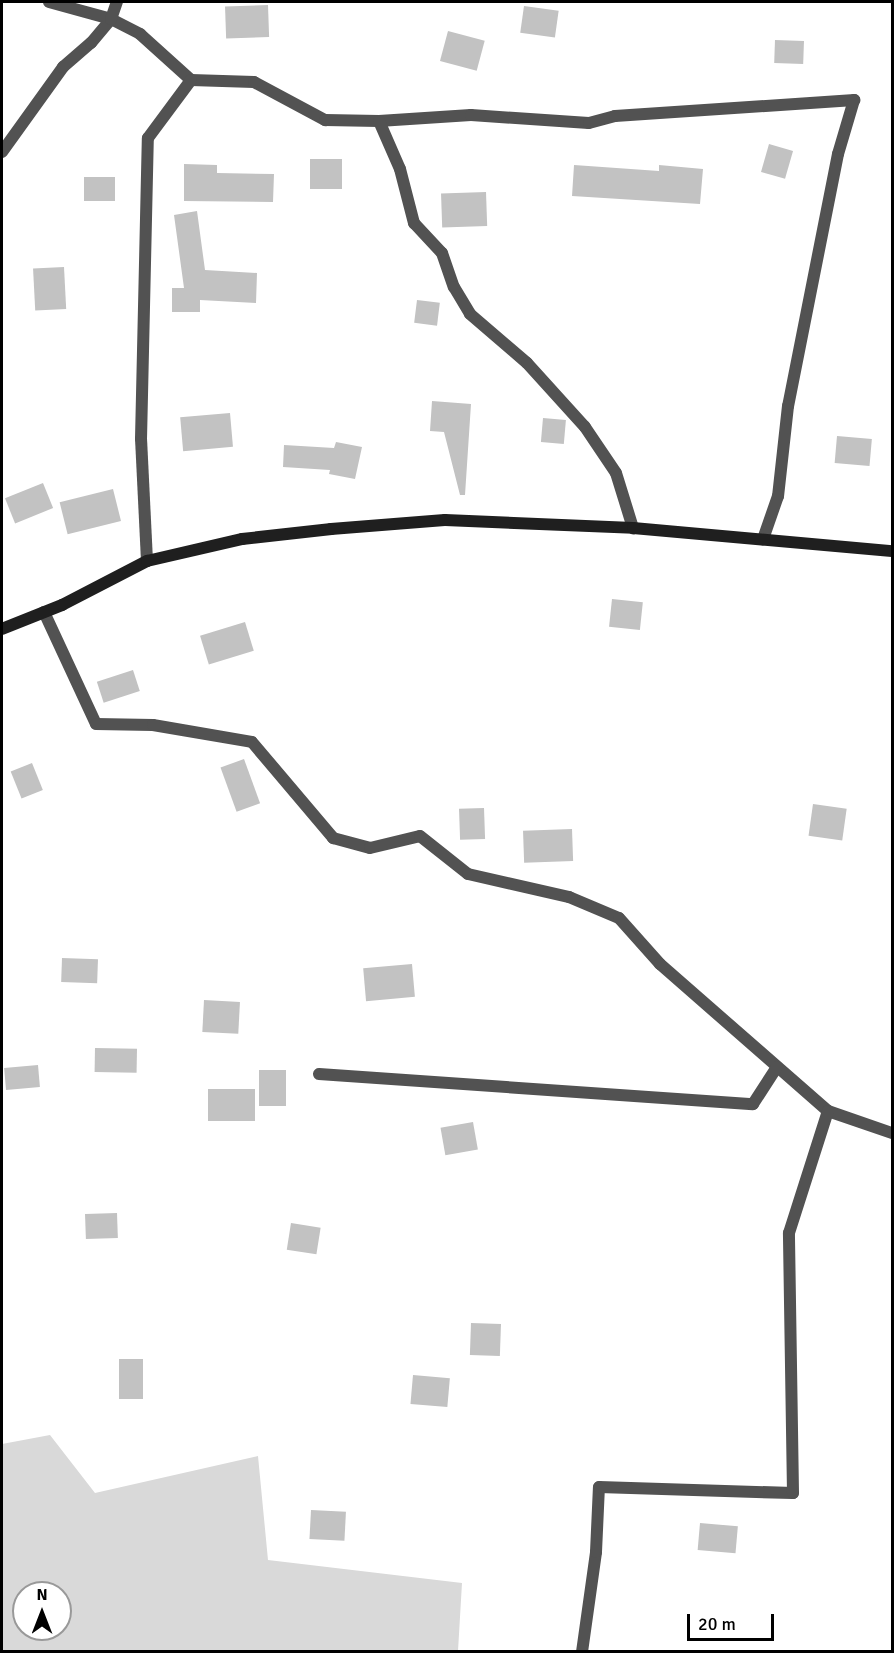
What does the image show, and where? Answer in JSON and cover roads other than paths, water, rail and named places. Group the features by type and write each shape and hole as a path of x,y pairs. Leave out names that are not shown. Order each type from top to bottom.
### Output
{"main road":[{"path":"2,629 44,612 147,561 242,539 331,529 445,520 633,528 892,551"}],"street":[{"path":"49,2 111,20 140,34 191,80 254,82 325,120 379,120 471,115 589,123 615,116 854,100 838,154 788,406 778,496 763,539"},
{"path":"2,152 63,67 91,43 111,20 117,2"},
{"path":"147,561 141,439 148,138 191,80"},
{"path":"379,120 400,169 414,223 442,253 453,287 470,314 527,363 585,427 616,473 633,528"},
{"path":"44,612 96,724 153,725 252,742 333,838 370,848 420,836 468,874 569,897 619,918 660,964 828,1112 892,1134"},
{"path":"319,1074 753,1104 777,1067"},
{"path":"582,1652 596,1552 599,1487 793,1493 789,1233 828,1112"}]}
